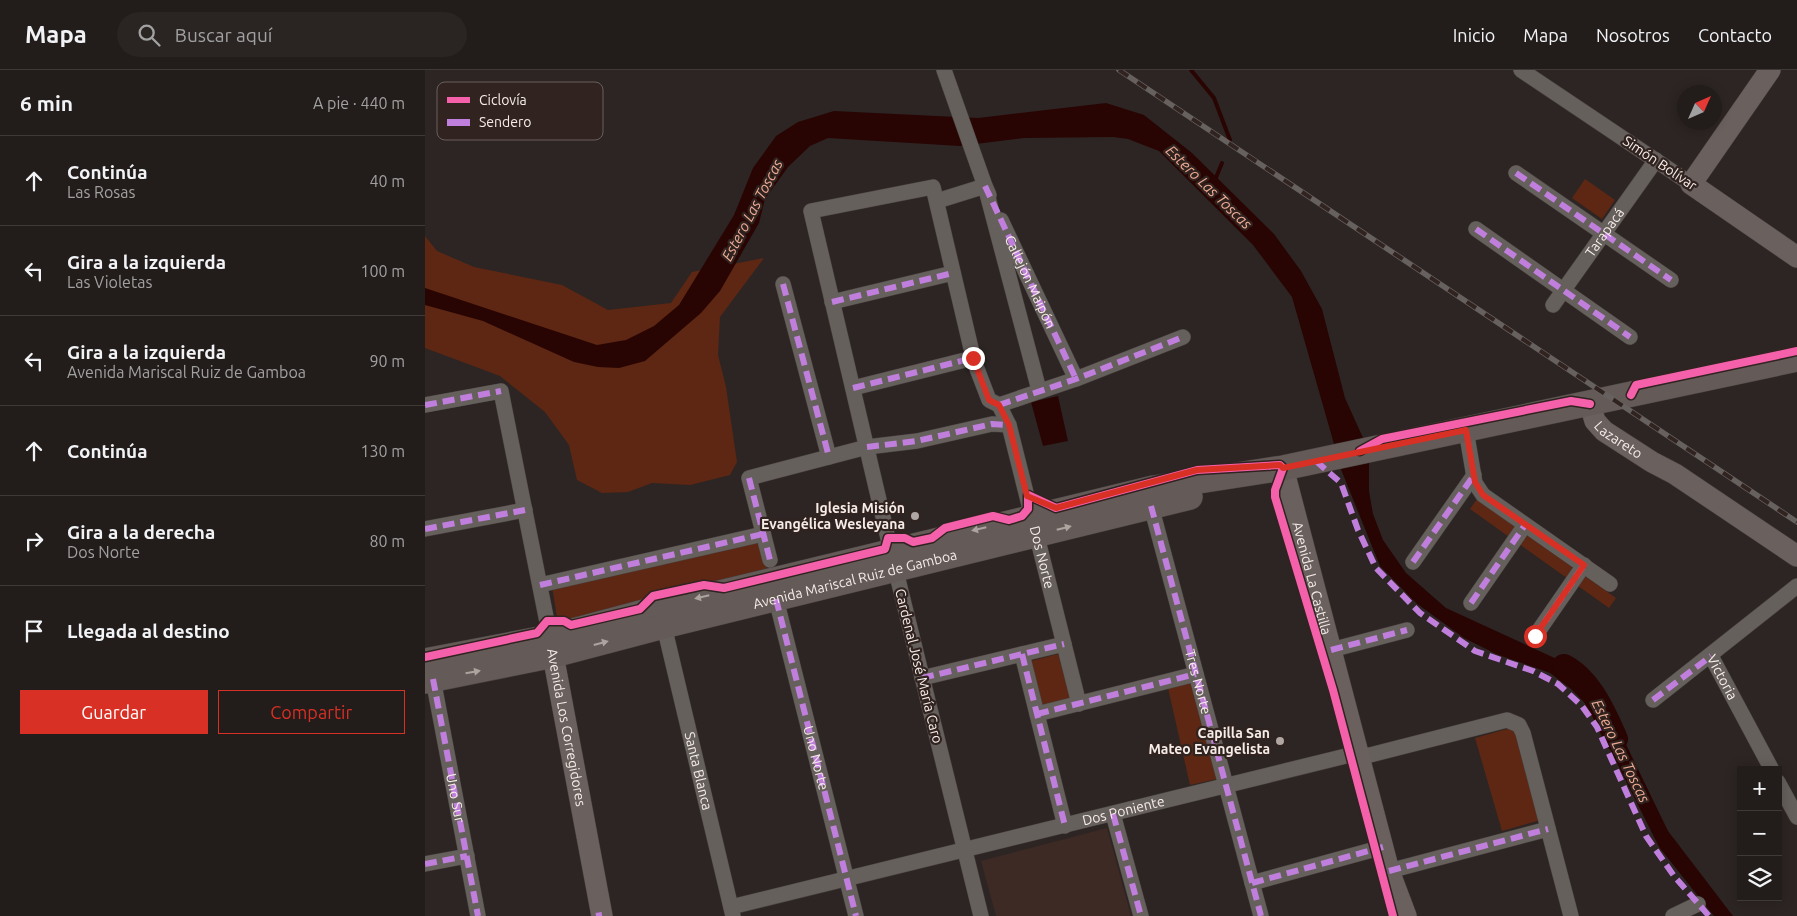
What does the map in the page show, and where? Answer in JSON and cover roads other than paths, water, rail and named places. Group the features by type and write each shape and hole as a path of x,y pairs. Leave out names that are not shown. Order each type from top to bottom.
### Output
{"main road":[{"name":"Avenida Mariscal Ruiz de Gamboa","path":"1034,526 1154,488 1283,468 1797,359"},
{"name":"Avenida Mariscal Ruiz de Gamboa","path":"552,646 670,605 893,560 1034,526 1151,506 1219,491 1283,468"},
{"name":"Avenida Mariscal Ruiz de Gamboa","path":"428,674 552,646 664,626 776,599 893,560"}],"street":[{"name":"Callejón Maipón","path":"944,70 985,186 1039,390"},
{"name":"Simón Bolívar","path":"1521,70 1797,256"},
{"path":"1691,184 1770,70"},
{"name":"Tarapacá","path":"1553,305 1656,160"},
{"path":"1516,173 1671,280"},
{"name":"Callejón Maipón","path":"985,186 1076,379"},
{"path":"935,194 985,186"},
{"name":"Cardenal José María Caro","path":"935,194 811,210 893,560 981,916"},
{"name":"Dos Norte","path":"935,194 973,358 989,400 999,405 1009,425 1079,704"},
{"path":"1475,230 1630,337"},
{"path":"833,302 953,273"},
{"path":"783,284 829,457"},
{"path":"999,405 1076,379 1183,337"},
{"path":"853,388 973,358"},
{"name":"Avenida Los Corregidores","path":"425,405 501,391 552,646 600,916"},
{"name":"Lazareto","path":"1589,404 1611,425 1654,455 1675,474 1797,556"},
{"path":"770,560 749,478 867,447 917,441 993,424 1009,425"},
{"path":"1466,430 1475,482 1483,495 1610,584"},
{"name":"Avenida La Castilla","path":"1283,468 1392,880 1398,916"},
{"path":"1413,562 1474,475"},
{"name":"Tres Norte","path":"1151,506 1261,916"},
{"path":"425,529 525,510"},
{"path":"1471,603 1525,524"},
{"path":"540,585 763,534"},
{"path":"1535,636 1584,565"},
{"name":"Victoria","path":"1770,766 1711,656 1797,586"},
{"name":"Uno Norte","path":"776,599 856,916"},
{"name":"Santa Blanca","path":"664,626 732,911"},
{"path":"1331,650 1407,630"},
{"path":"922,678 1064,644"},
{"path":"1022,654 1065,826"},
{"path":"1653,700 1711,656"},
{"name":"Uno Sur","path":"428,674 478,916"},
{"path":"1037,714 1196,674"},
{"name":"Dos Poniente","path":"732,911 846,879 1350,755 1370,755 1502,720 1515,722 1523,733 1548,829"},
{"path":"1782,789 1797,817"},
{"path":"1113,814 1141,916"},
{"path":"1392,880 1548,829 1571,916"},
{"path":"1252,883 1383,847"},
{"path":"425,864 467,856"},
{"name":"Avenida La Castilla","path":"1392,880 1406,916"},
{"path":"1673,916 1698,904"}],"water":[{"path":"1106,103 1144,115 1192,153 1274,234 1301,271 1322,309 1345,398 1364,440 1334,444 1292,297 1253,245 1159,151 1128,139 1113,137 1024,138 960,146 828,138 810,146 788,167 765,199 759,223 720,291 701,313 645,361 619,368 598,367 574,362 483,321 425,305 425,288 597,345 626,340 654,326 679,305 734,215 753,168 776,136 798,122 834,111 978,118"},
{"path":"1058,396 1068,441 1043,446 1031,402"},
{"path":"1369,456 1369,491 1373,514 1383,540 1406,573 1446,608 1559,660 1581,679 1620,732 1668,831 1733,916 1714,916 1659,847 1589,707 1571,689 1550,673 1496,654 1464,638 1416,603 1380,566 1338,462"}],"waterway":[{"path":"1191,70 1214,98 1230,140"},
{"path":"1215,180 1222,163"},
{"name":"Estero Las Toscas","path":"1564,666 1582,679 1589,688 1602,708 1616,739"}],"railway":[{"path":"1119,70 1797,522"}],"place":[{"name":"Iglesia Misión Evangélica Wesleyana","path":"915,516"},
{"name":"Capilla San Mateo Evangelista","path":"1280,741"}]}
